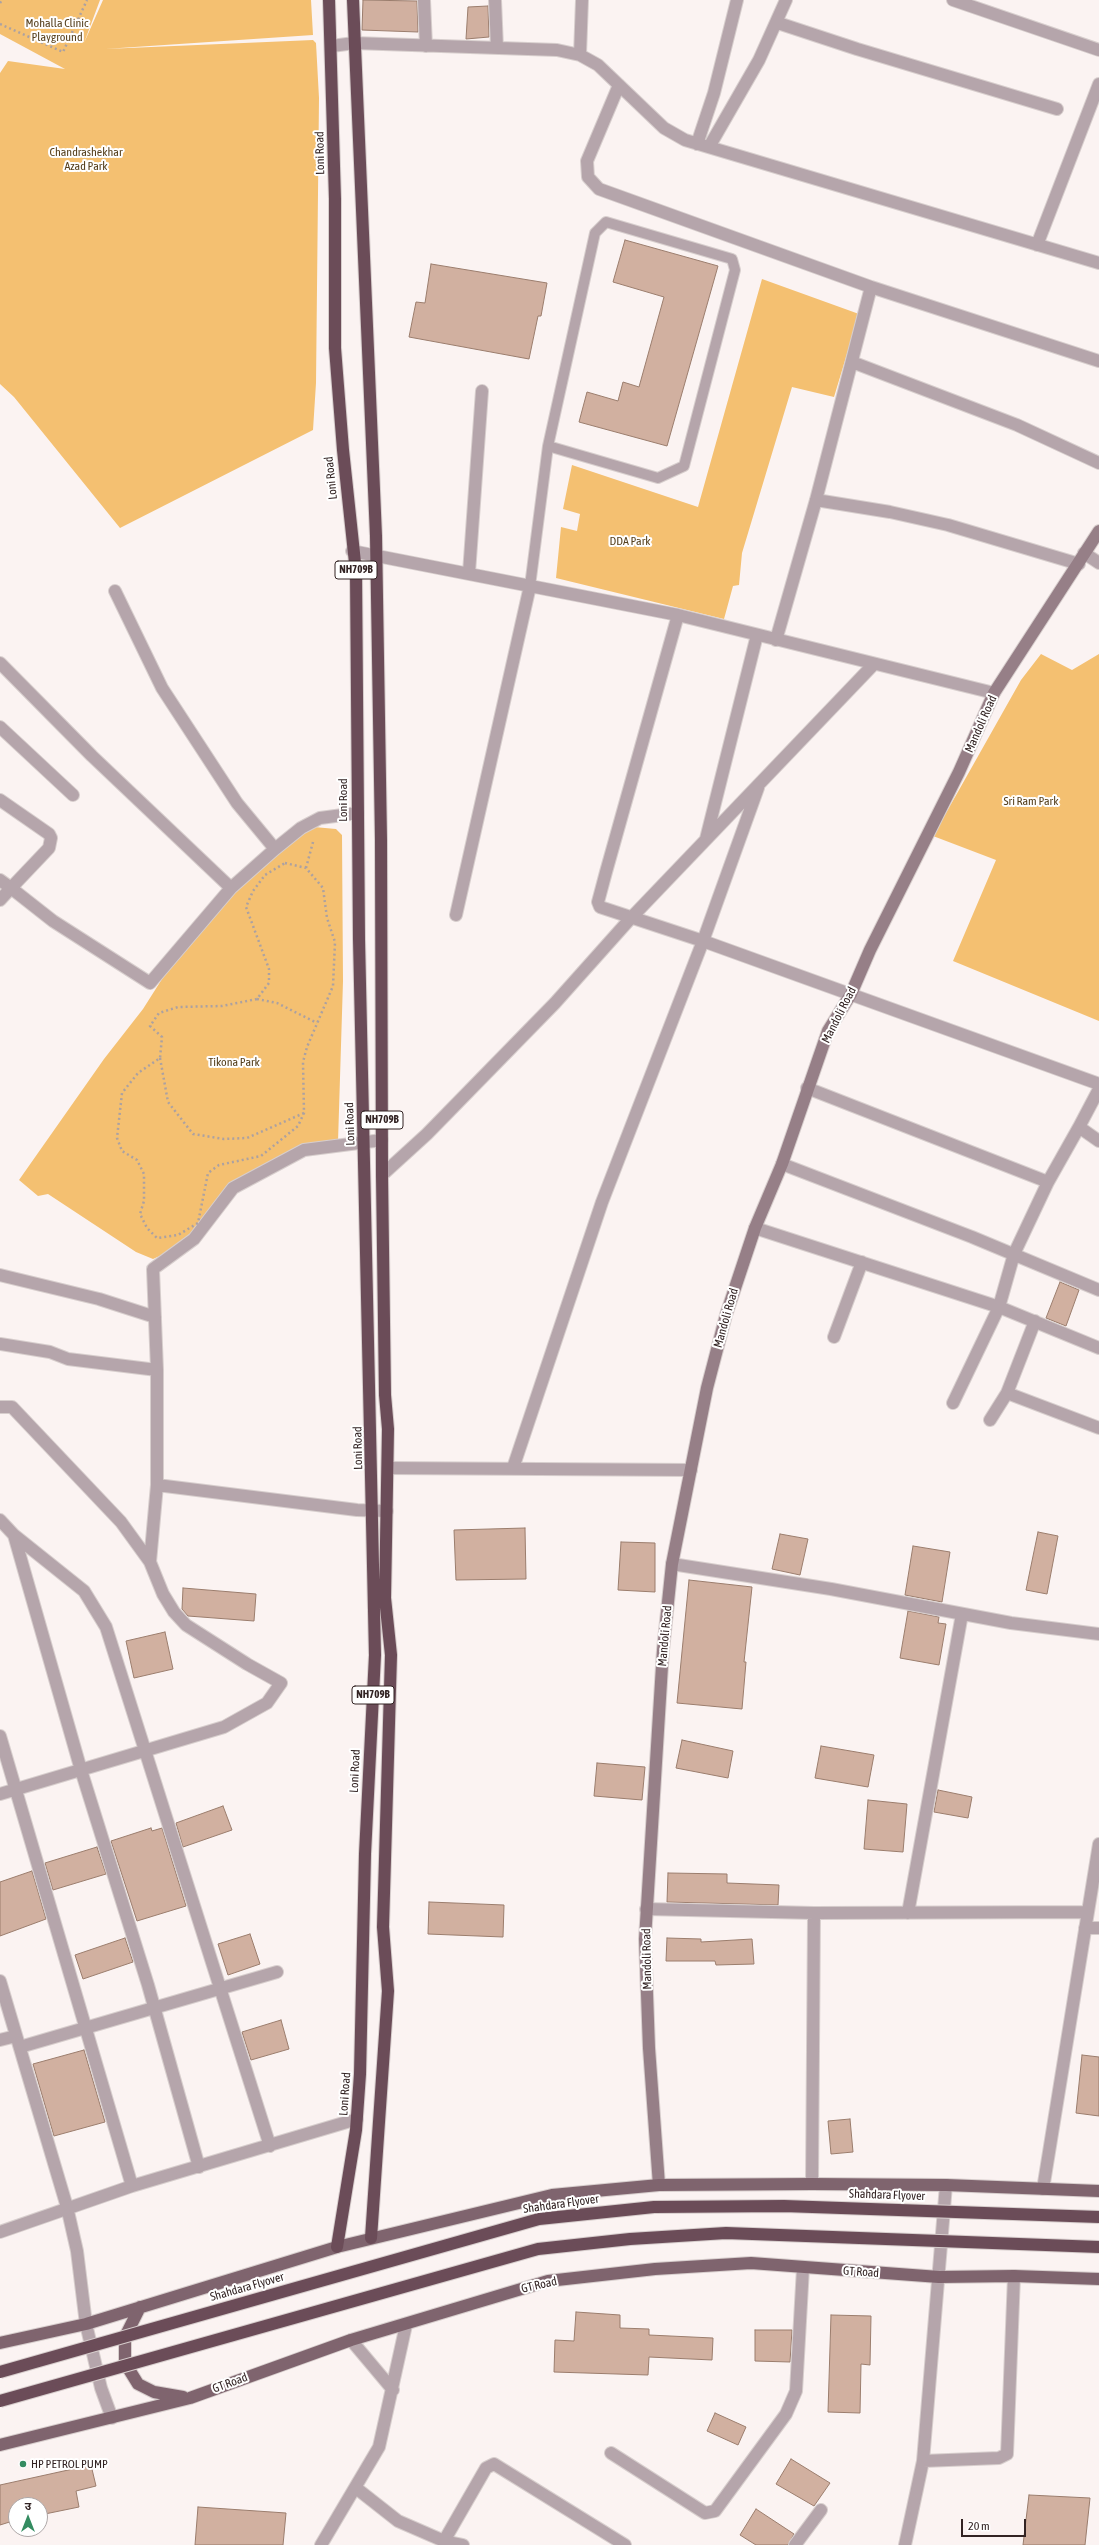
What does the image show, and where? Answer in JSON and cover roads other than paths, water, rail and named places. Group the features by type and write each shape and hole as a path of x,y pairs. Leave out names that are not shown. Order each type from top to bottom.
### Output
{"highway":[{"name":"Loni Road","path":"329,0 332,46 335,348 352,551 356,572 358,813 373,1510 372,1602 375,1655 365,1854 360,2074 357,2119 337,2247"},
{"name":"NH709B","path":"353,0 376,554 381,840 382,1175 388,1468 385,1598 392,1655 383,1927 388,1991 371,2238"},
{"name":"Shahdara Flyover","path":"0,2372 539,2219 654,2207 784,2206 1099,2218"},
{"path":"0,2400 538,2250 630,2239 726,2233 1099,2248"}],"main road":[{"path":"0,2343 86,2324 337,2247 371,2238 402,2233 552,2195 659,2185 812,2184 946,2186 1099,2192"},
{"name":"GT Road","path":"0,2445 190,2398 351,2340 406,2325 437,2313 548,2282 655,2269 751,2263 939,2277 1014,2276 1099,2279"},
{"path":"140,2307 125,2337 125,2364 138,2384 154,2392 190,2398"}],"street":[{"path":"424,0 426,46"},
{"path":"495,0 497,48"},
{"path":"580,55 582,0"},
{"path":"697,144 714,93 737,0"},
{"path":"709,147 778,23 786,0"},
{"path":"953,0 1099,50"},
{"path":"778,23 857,50 1057,109"},
{"path":"332,46 354,43 557,50 580,55 598,65 673,135 697,144 1099,263"},
{"path":"1037,245 1099,84"},
{"path":"619,85 588,161 588,178 599,189 871,287 1099,361"},
{"path":"776,640 816,500 871,287"},
{"path":"852,362 974,408 1099,463"},
{"path":"469,573 482,392"},
{"path":"816,500 890,512 948,524 1099,563"},
{"name":"Mandoli Road","path":"659,2185 649,2048 646,1909 663,1650 672,1564 707,1388 726,1315 755,1228 782,1164 807,1088 828,1031 851,994 870,950 960,772 994,693 1099,531"},
{"path":"352,551 376,554 678,615 994,693"},
{"path":"456,915 530,586"},
{"path":"115,591 162,688 237,803 275,849"},
{"path":"678,615 598,902 602,909 703,941 1099,1084"},
{"path":"706,840 757,634"},
{"path":"0,663 92,756 231,888"},
{"path":"382,1175 427,1134 539,1020 630,919 758,788 874,664"},
{"path":"0,727 73,795"},
{"path":"513,1468 602,1202 703,941 758,788"},
{"path":"0,800 49,834 51,838 49,848 0,900"},
{"path":"0,880 53,921 150,983 231,888 275,849 301,828 320,818 358,813"},
{"path":"807,1088 1048,1182"},
{"path":"953,1403 999,1307 1014,1254 1048,1182 1099,1089"},
{"path":"1079,1127 1099,1141"},
{"path":"150,1562 157,1485 158,1370 153,1269 194,1239 233,1188 304,1150 364,1141 382,1140"},
{"path":"782,1164 1014,1254 1099,1290"},
{"path":"755,1228 999,1307 1099,1348"},
{"path":"834,1337 862,1262"},
{"path":"0,1275 99,1299 155,1317"},
{"path":"990,1420 1007,1393 1035,1321"},
{"path":"0,1344 50,1352 68,1359 158,1370"},
{"path":"1007,1393 1099,1428"},
{"path":"0,1395 6,1407 121,1522 150,1562 164,1594 174,1612 186,1624 247,1664 281,1683 267,1702 224,1727 0,1794"},
{"path":"388,1468 690,1470"},
{"path":"157,1485 357,1510 387,1510"},
{"path":"0,1520 14,1535 84,1591 97,1609 106,1627 222,1989 270,2146"},
{"path":"14,1535 81,1770 154,2008 199,2167"},
{"path":"672,1564 831,1589 1011,1623 1099,1634"},
{"path":"908,1913 962,1614"},
{"path":"0,1736 132,2186"},
{"path":"1042,2189 1099,1844"},
{"path":"646,1909 814,1913 1088,1912"},
{"path":"812,2184 814,1913"},
{"path":"1085,1928 1099,1928"},
{"path":"0,2040 18,2041 86,2028 277,1972"},
{"path":"0,1981 67,2207 77,2251 86,2324 101,2388 112,2418"},
{"path":"0,2232 67,2207 132,2186 357,2119"},
{"path":"904,2545 923,2461 946,2186"},
{"path":"611,2453 705,2513 715,2511 791,2405 799,2375 803,2268"},
{"path":"923,2461 999,2458 1007,2454 1014,2276"},
{"path":"322,2545 379,2447 393,2390 406,2325"},
{"path":"351,2340 393,2390"},
{"path":"444,2541 486,2468 494,2464 625,2545"},
{"path":"356,2488 398,2521 444,2541 462,2545"},
{"path":"795,2545 821,2510"}],"lane":[{"path":"530,586 548,446 595,233 606,222 732,259 735,270 684,466 658,478 548,446"}],"place":[{"name":"HP PETROL PUMP","path":"23,2464"}],"park label":[{"name":"Mohalla Clinic Playground","path":"57,30"},
{"name":"Chandrashekhar Azad Park","path":"86,159"},
{"name":"DDA Park","path":"630,541"},
{"name":"Sri Ram Park","path":"1031,801"},
{"name":"Tikona Park","path":"234,1062"}]}
